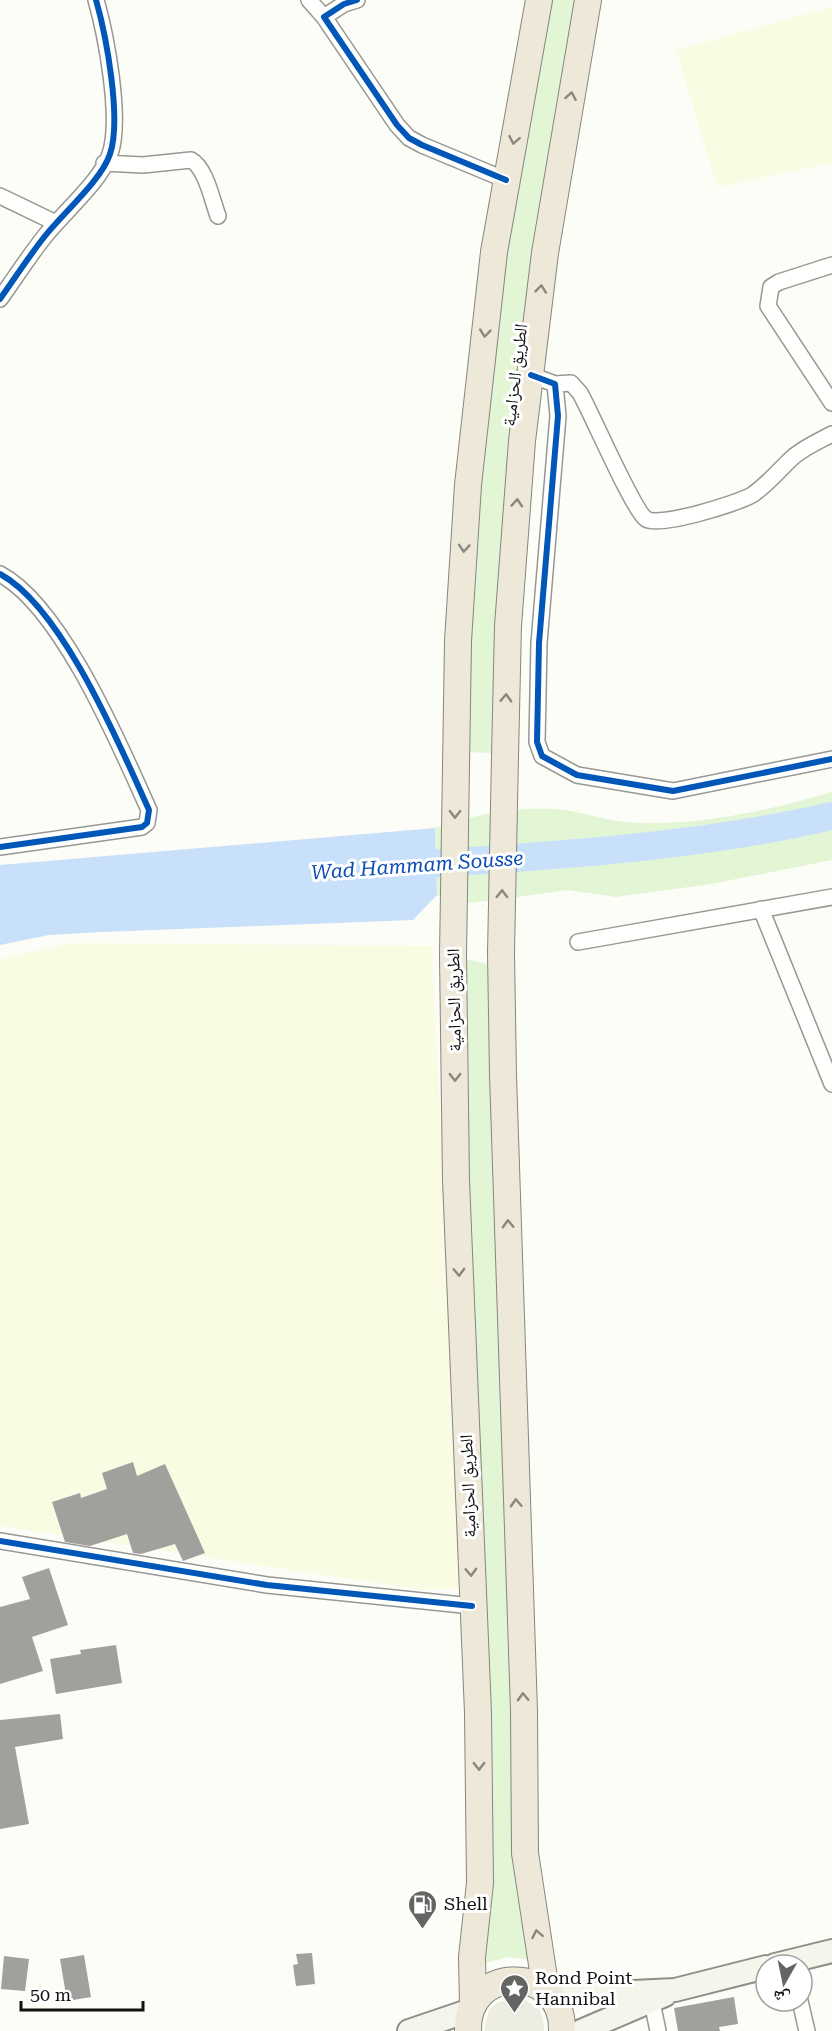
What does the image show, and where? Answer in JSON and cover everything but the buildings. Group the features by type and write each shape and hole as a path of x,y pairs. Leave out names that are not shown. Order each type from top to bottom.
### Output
{"highway":[{"name":"الطريق الحزامية","path":"471,2015 472,1957 480,1883 480,1811 456,1180 453,955 458,640 468,485 494,252 539,0"},
{"name":"الطريق الحزامية","path":"562,2031 561,2017 548,1994 525,1853 524,1700 513,1435 501,953 508,626 522,441 544,253 588,0"},
{"path":"471,2015 491,1986 504,1981 530,1982 548,1994"}],"main road":[{"path":"814,1956 832,1951"},
{"path":"548,1994 675,1990 754,1970"},
{"path":"581,2031 652,2002 675,1990"},
{"path":"409,2031 471,2015"}],"street":[{"path":"0,299 110,154 113,112 105,31 96,0"},
{"path":"309,0 324,17 397,125 409,138 506,180"},
{"path":"324,17 344,4 357,0"},
{"path":"104,163 143,165 193,161 206,182 218,216"},
{"path":"0,196 56,223"},
{"path":"832,265 779,282 771,287 768,306 832,403"},
{"path":"531,375 555,384 571,383 580,393 631,497 644,518 652,521 679,517 750,496 774,479 794,456 832,434"},
{"path":"555,384 558,429 539,643 536,722 537,742 542,756 577,775 674,790 832,759"},
{"path":"0,574 13,581 33,602 90,685 149,810 147,823 142,827 0,848"},
{"path":"578,942 832,897"},
{"path":"761,909 832,1084"},
{"path":"0,1541 267,1585 472,1606"},
{"path":"652,2002 658,2031"},
{"path":"803,2013 807,2031"}],"green space":[{"path":"549,0 580,0 493,753 464,752 478,500 508,239"},
{"path":"832,7 832,163 717,187 676,50"},
{"path":"832,792 832,860 711,884 616,897 568,890 472,903 437,895 435,828 465,819 495,812 541,808 565,810 624,822 677,823 782,806"},
{"path":"71,943 432,946 463,1588 422,1590 0,1526 0,959"},
{"path":"462,958 492,965 532,1960 509,1957 481,1964"}],"shaded area":[{"name":"Rond Point Hannibal","path":"514,1997 524,1999 539,2009 543,2018 544,2031 484,2031 489,2010 497,2003"}],"water":[{"path":"435,828 437,895 413,920 49,935 0,945 0,865"}],"waterway":[{"name":"Wad Hammam Sousse","path":"396,866 670,844 832,816"}],"cycle path":[{"path":"0,299 45,236 99,175 110,154 113,139 113,99 108,55 96,0"},
{"path":"357,0 344,4 324,17 397,125 409,138 422,145 506,180"},
{"path":"531,375 555,384 558,416 539,643 537,742 542,756 577,775 673,791 832,759"},
{"path":"0,574 23,591 67,646 87,680 149,810 147,823 142,827 0,847"},
{"path":"0,1541 267,1585 472,1606"}],"place":[{"name":"Shell","path":"423,1930"},
{"name":"Rond Point Hannibal","path":"514,2014"}]}
